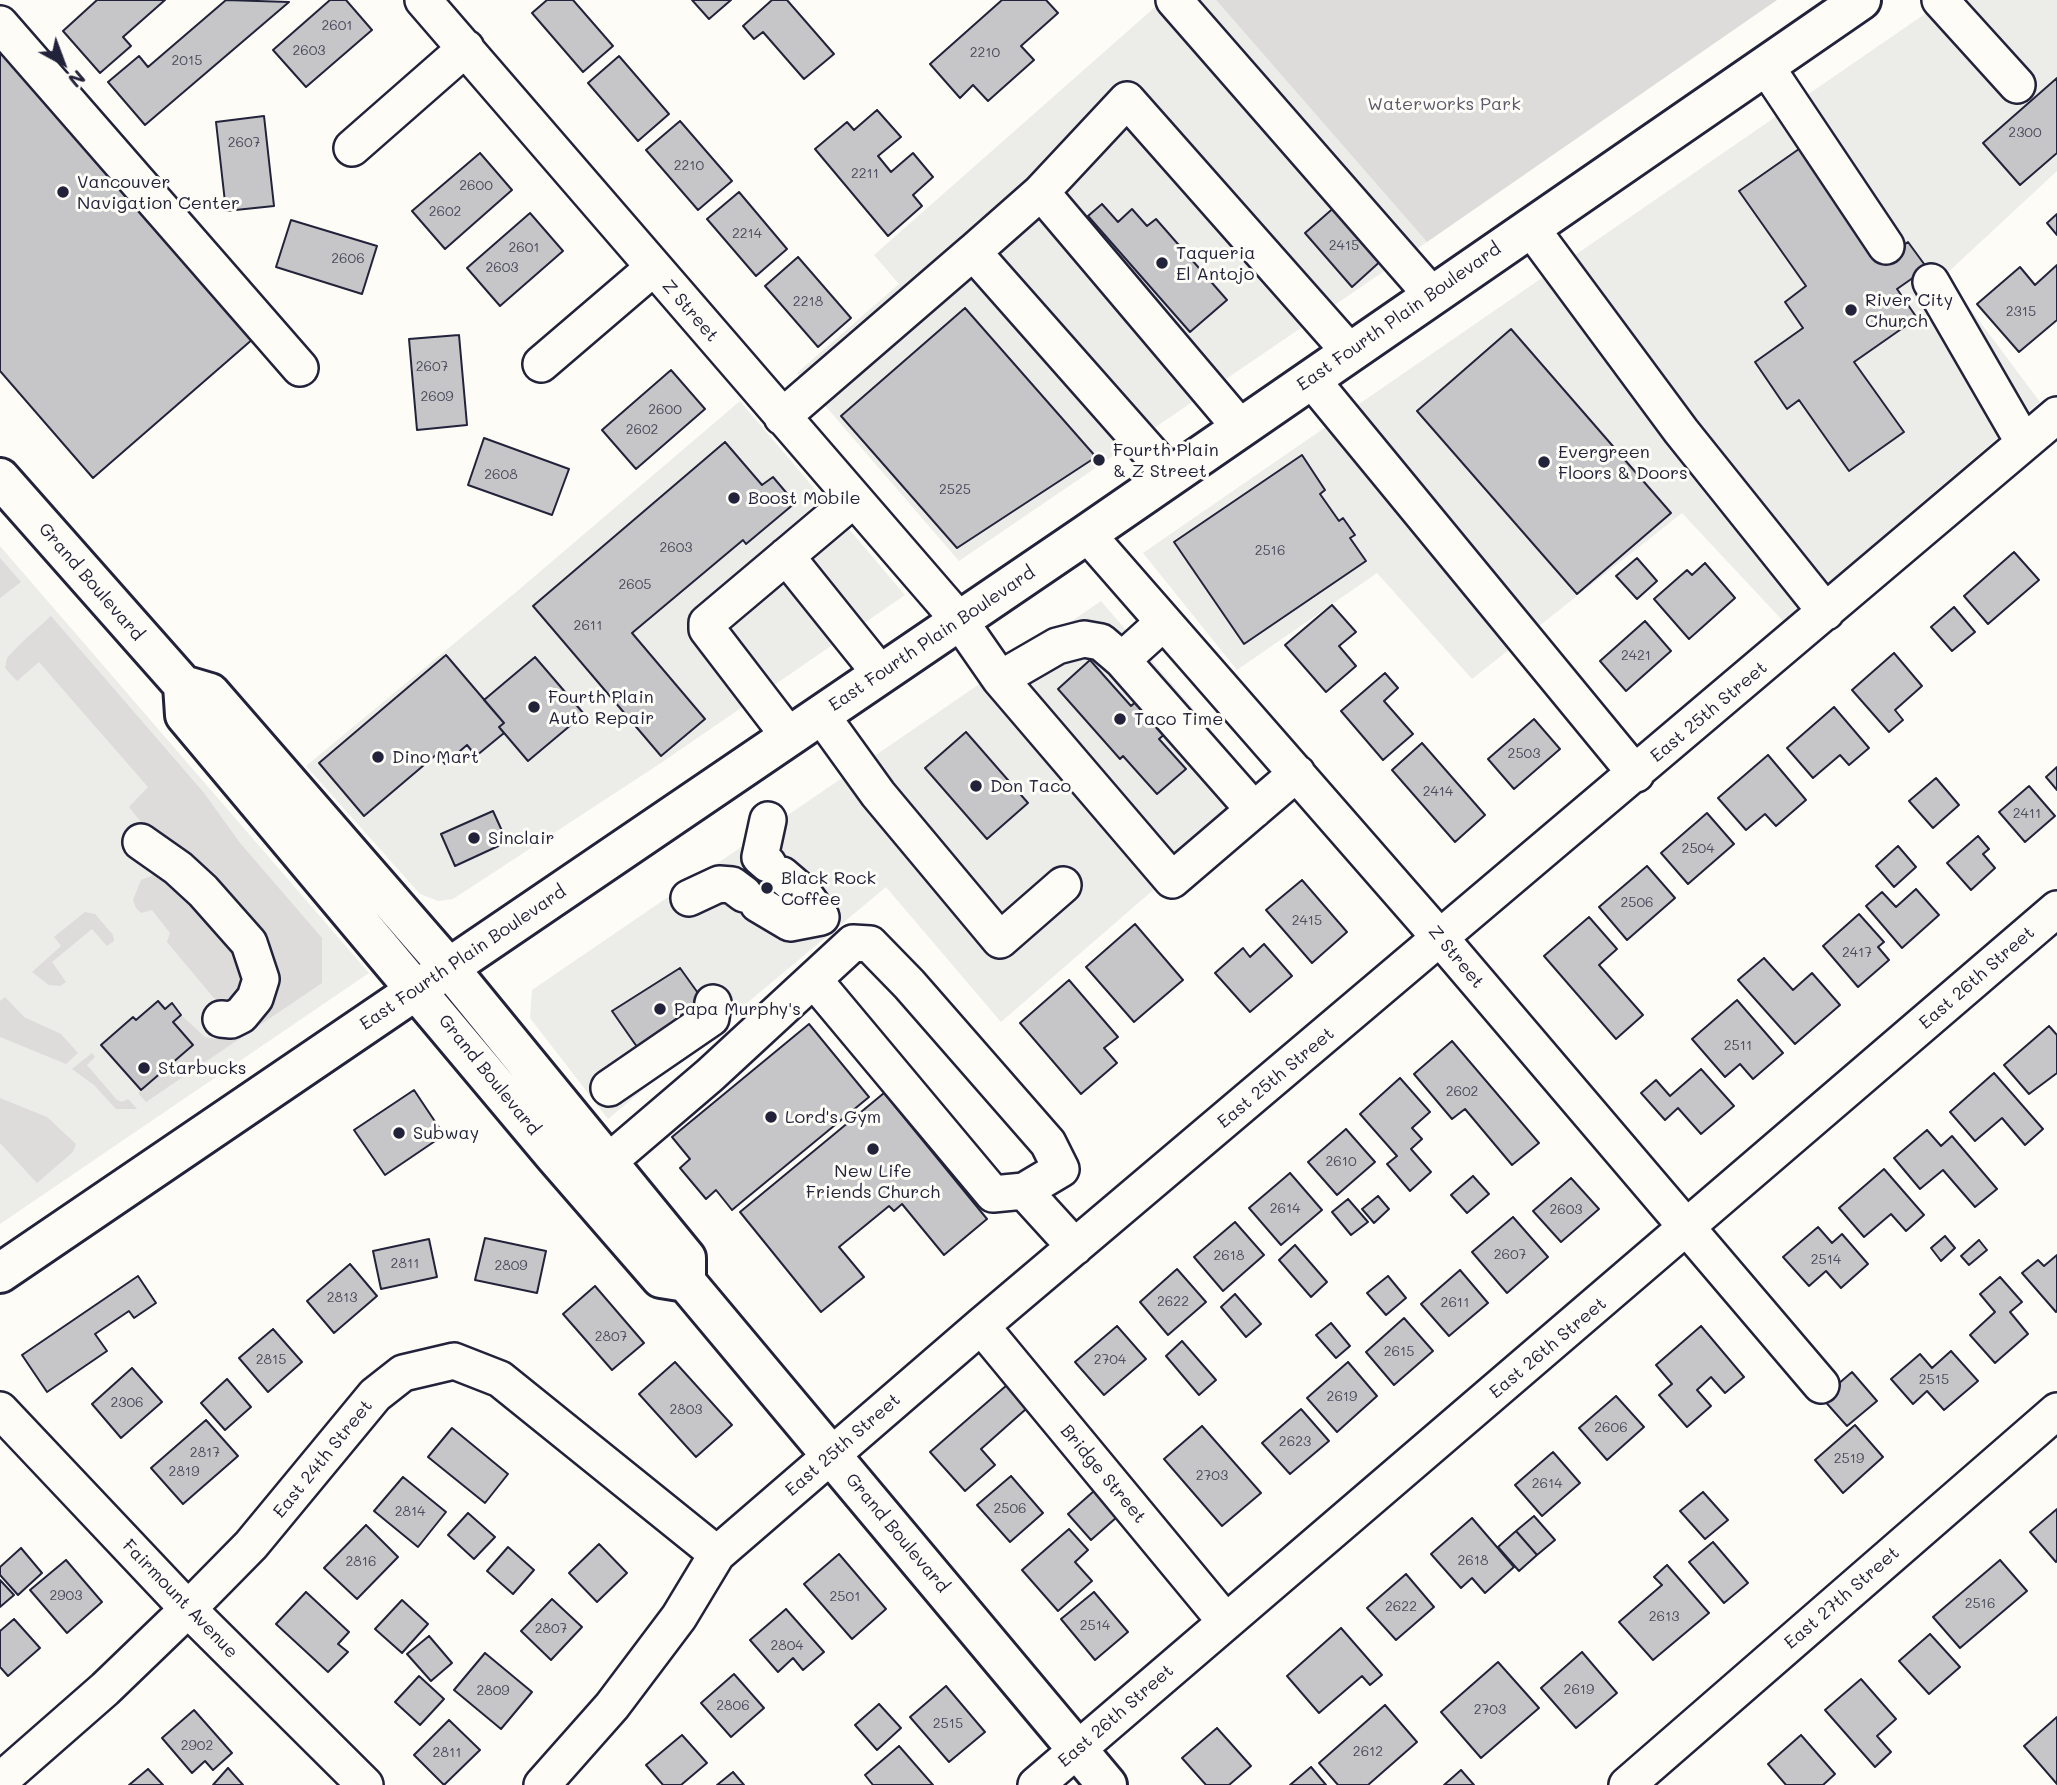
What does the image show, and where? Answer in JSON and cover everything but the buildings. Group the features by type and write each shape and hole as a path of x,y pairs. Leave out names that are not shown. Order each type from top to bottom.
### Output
{"main road":[{"name":"East Fourth Plain Boulevard","path":"0,1273 1087,534 1861,0"},
{"name":"Grand Boulevard","path":"0,478 183,685 210,693 449,968 686,1258 686,1282 1107,1785"},
{"name":"Grand Boulevard","path":"183,685 185,715 418,989 555,1156 661,1278 686,1282"}],"street":[{"name":"Z Street","path":"423,0 652,269 959,620 1000,680 1172,880 1254,810"},
{"path":"1174,0 1432,295"},
{"path":"1940,0 2017,86"},
{"path":"0,24 300,368"},
{"path":"352,148 466,48"},
{"path":"1765,65 1886,246"},
{"path":"782,417 1041,192 1127,100 1349,351"},
{"path":"1041,192 1240,427"},
{"path":"1530,227 1681,430 1826,612"},
{"path":"973,251 1170,475"},
{"path":"541,364 652,269"},
{"path":"1931,282 2024,443"},
{"path":"1311,379 1636,774"},
{"name":"East 25th Street","path":"542,1785 621,1695 679,1617 717,1554 981,1326 2057,415"},
{"path":"789,736 707,629 707,623 854,499"},
{"name":"Z Street","path":"1087,534 1441,939 1686,1230 1821,1385"},
{"path":"786,556 880,673"},
{"path":"1122,660 1164,622"},
{"path":"1000,680 1057,646 1084,639 1101,642 1122,660 1254,810 1297,773"},
{"path":"821,715 877,794 1000,940 1063,885"},
{"path":"689,898 719,884 746,895 790,923 821,917 803,893 770,865 768,820"},
{"path":"141,842 178,868 203,891 249,943 261,979 255,998 242,1015 231,1020 221,1019"},
{"path":"746,895 756,870 770,865"},
{"name":"East 26th Street","path":"1036,1785 2057,909"},
{"path":"607,1163 853,943 870,944 1048,1143 1061,1169 1024,1191 993,1194 814,980"},
{"path":"609,1088 711,1018 713,1003"},
{"path":"1024,1191 1075,1247"},
{"name":"Bridge Street","path":"981,1326 1226,1622"},
{"name":"East 24th Street","path":"0,1781 105,1689 188,1609 251,1545 375,1395 403,1373 454,1361 500,1379 717,1554"},
{"name":"Fairmount Avenue","path":"0,1410 188,1609 365,1785"},
{"name":"East 27th Street","path":"1627,1785 2057,1411"}],"shaded area":[{"path":"1163,0 1216,0 1427,242 959,561 797,373 899,284 874,255"},
{"path":"1945,0 2057,0 2057,171 1945,275 2040,402 1783,621 1682,513 1472,679 1377,573 1237,670 1143,553"},
{"path":"740,401 905,595 661,763 453,899 438,901 420,894 306,766 515,593"},
{"path":"0,546 369,973 0,1224"},
{"path":"1101,601 1265,793 1001,1022 886,887 608,1119 530,1018 532,990"}],"green space":[{"name":"Waterworks Park","path":"1216,0 1777,0 1427,242"},
{"path":"0,558 21,582 0,598"},
{"path":"51,616 204,793 240,843 322,938 322,983 146,1102 138,1093 193,1045 173,1023 181,1015 205,1037 216,1039 226,1035 271,985 129,807 148,787 39,662 17,681 5,668 7,658"},
{"path":"158,873 171,874 243,952 244,994 224,1005 213,997 167,942 170,933 152,910 141,913 136,908 133,900 141,880"},
{"path":"85,912 95,914 113,935 114,941 107,946 92,929 52,962 66,982 60,986 49,985 32,972 61,946 54,937"},
{"path":"5,997 24,1017 61,1034 78,1053 66,1064 0,1037 0,1001"},
{"path":"92,1053 95,1057 87,1065 117,1100 122,1102 128,1099 137,1109 116,1109 94,1085 72,1069"},
{"path":"0,1098 47,1117 76,1144 73,1152 37,1183 0,1143"}],"place":[{"name":"Vancouver Navigation Center","path":"63,192"},
{"name":"Taqueria El Antojo","path":"1162,263"},
{"name":"River City Church","path":"1851,310"},
{"name":"Fourth Plain & Z Street","path":"1099,460"},
{"name":"Evergreen Floors & Doors","path":"1544,462"},
{"name":"Boost Mobile","path":"734,498"},
{"name":"Fourth Plain Auto Repair","path":"534,707"},
{"name":"Taco Time","path":"1120,719"},
{"name":"Dino Mart","path":"378,757"},
{"name":"Don Taco","path":"976,786"},
{"name":"Sinclair","path":"474,838"},
{"name":"Black Rock Coffee","path":"767,888"},
{"name":"Papa Murphy's","path":"660,1009"},
{"name":"Starbucks","path":"144,1068"},
{"name":"Lord's Gym","path":"771,1117"},
{"name":"Subway","path":"399,1133"},
{"name":"New Life Friends Church","path":"873,1149"}]}
